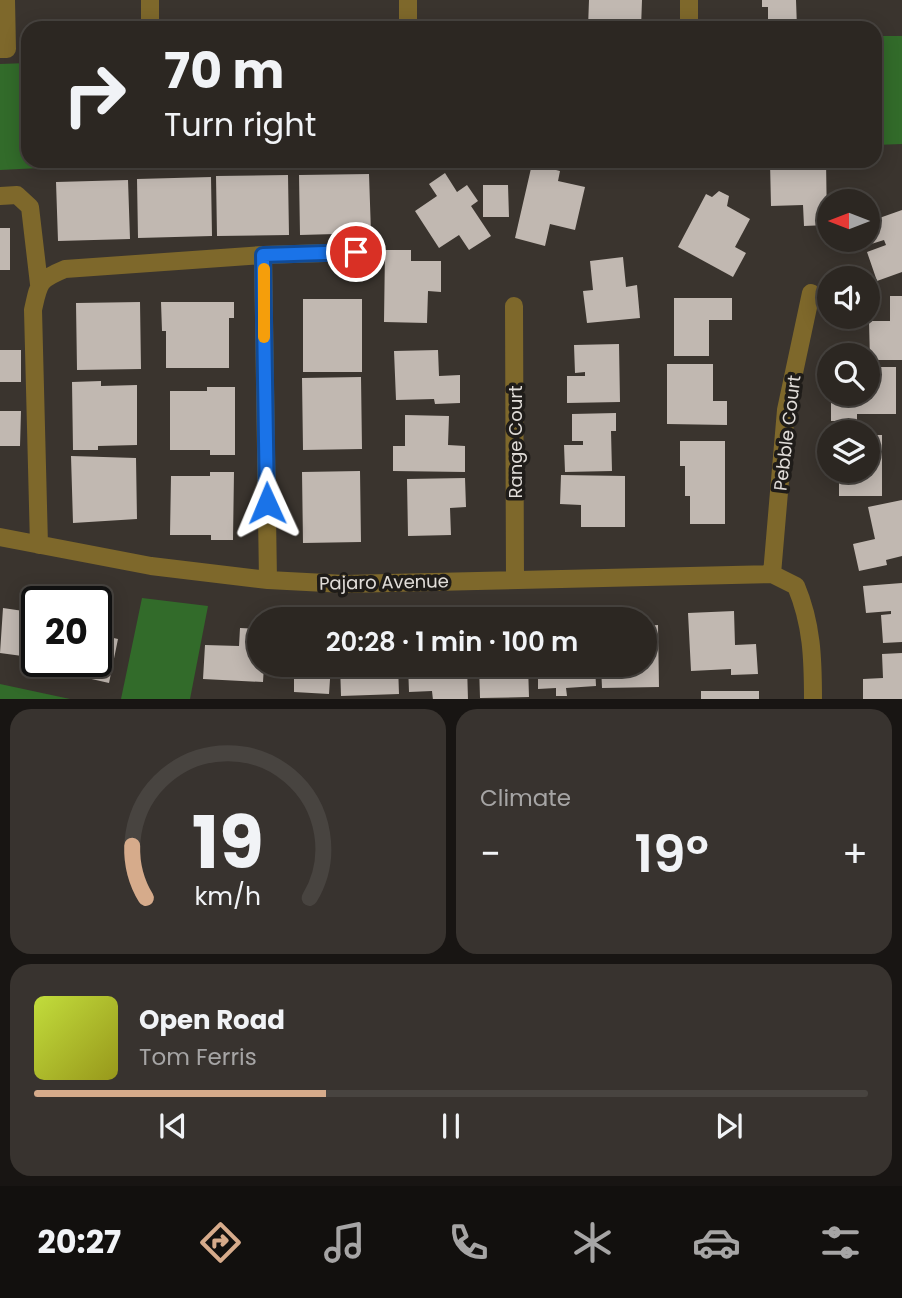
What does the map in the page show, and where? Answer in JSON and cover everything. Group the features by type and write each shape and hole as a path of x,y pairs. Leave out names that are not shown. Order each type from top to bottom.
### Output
{"street":[{"path":"0,49 7,49 6,0"},
{"path":"150,0 150,21"},
{"path":"408,0 408,21"},
{"path":"689,0 689,21"},
{"path":"0,196 17,195 30,207 38,284 33,310 39,545"},
{"path":"38,284 45,277 65,268 263,255 356,252"},
{"path":"263,255 268,580"},
{"name":"Pebble Court","path":"772,574 786,410 811,293"},
{"name":"Range Court","path":"514,306 515,579"},
{"name":"Pajaro Avenue","path":"0,537 151,566 268,580 345,584 772,574"},
{"path":"772,574 796,586 807,612 813,650 813,699"}],"green space":[{"path":"882,36 902,36 902,144 882,145"},
{"path":"21,63 21,168 40,168 0,170 0,64"},
{"path":"142,598 208,606 190,699 121,699"},
{"path":"0,684 70,699 0,699"}],"building":[{"path":"589,0 642,0 641,21 588,21"},
{"path":"762,0 796,0 797,21 768,21 768,7 762,7"},
{"path":"531,168 560,171 558,181 585,187 575,230 550,224 545,246 515,238"},
{"path":"770,168 826,168 826,189 817,189 817,225 804,226 803,205 771,206"},
{"path":"445,173 457,192 467,185 478,201 471,206 491,236 469,250 459,235 439,248 415,211 437,196 429,184"},
{"path":"369,174 371,233 300,235 299,175"},
{"path":"288,175 289,235 217,236 216,176"},
{"path":"211,177 212,236 138,238 137,179"},
{"path":"128,180 130,239 58,241 56,182"},
{"path":"483,185 508,185 509,217 483,217"},
{"path":"719,191 729,196 727,206 750,219 735,247 746,253 733,277 678,247 706,194 712,197"},
{"path":"902,210 902,272 880,280 880,266 872,266 867,252 880,252 880,247 886,245 884,240 880,241 880,218"},
{"path":"0,228 10,228 10,270 0,270"},
{"path":"385,250 411,250 411,261 441,261 441,292 428,291 427,323 384,322"},
{"path":"623,257 626,287 637,285 640,318 587,323 583,291 593,290 590,261"},
{"path":"890,296 902,296 902,360 880,360 880,343 870,343 869,329 880,329 880,321 890,321"},
{"path":"674,298 732,298 732,320 709,320 709,356 674,356"},
{"path":"303,299 362,299 362,372 303,372"},
{"path":"140,302 141,369 77,370 76,303"},
{"path":"161,302 234,302 234,318 229,318 229,368 166,368 166,331 162,331"},
{"path":"619,344 620,402 567,403 567,376 585,376 585,372 575,373 574,345"},
{"path":"0,350 21,350 21,382 0,382"},
{"path":"438,350 439,376 460,375 460,403 435,404 434,399 396,400 394,351"},
{"path":"667,364 713,364 713,401 727,401 727,425 667,424"},
{"path":"880,367 896,367 896,414 857,414 857,420 831,420 831,406 880,406"},
{"path":"361,377 362,449 303,450 302,378"},
{"path":"101,381 101,386 137,385 137,445 73,450 72,382"},
{"path":"207,387 235,387 235,455 210,455 210,450 170,450 170,391 207,391"},
{"path":"0,411 21,411 20,446 0,446"},
{"path":"616,413 616,431 611,431 612,471 565,472 564,445 583,445 583,441 572,441 572,414"},
{"path":"405,415 449,416 448,445 465,446 465,472 393,471 393,446 405,446"},
{"path":"882,435 882,496 839,496 839,483 880,483"},
{"path":"680,441 725,441 725,524 690,524 690,496 685,496 685,466 680,466"},
{"path":"71,456 136,458 137,519 73,523"},
{"path":"360,471 361,542 303,543 302,472"},
{"path":"210,472 234,472 233,540 211,540 211,535 170,535 171,476 210,476"},
{"path":"561,475 625,476 625,527 581,527 581,505 560,504"},
{"path":"465,478 466,507 450,508 451,535 408,536 407,479"},
{"path":"902,500 902,556 886,560 887,565 859,571 853,544 875,539 868,507"},
{"path":"902,583 902,642 883,643 881,615 891,614 891,611 866,613 863,586"},
{"path":"3,608 21,611 21,656 0,653"},
{"path":"734,611 735,645 756,644 758,674 731,675 731,669 691,671 688,613"},
{"path":"657,625 659,687 602,688 602,677 657,677"},
{"path":"240,628 247,628 247,677 263,677 263,682 203,679 205,645 239,646"},
{"path":"112,638 118,639 112,668"},
{"path":"902,653 902,699 863,699 863,679 883,678 882,654"},
{"path":"83,677 110,677 109,683"},
{"path":"294,677 330,677 329,694 294,692"},
{"path":"340,677 398,677 399,694 341,696"},
{"path":"408,677 467,677 468,699 433,699 432,691 409,692"},
{"path":"479,677 528,677 529,697 480,698"},
{"path":"538,677 596,677 596,686 566,688 567,696 556,696 556,688 538,689"},
{"path":"701,691 759,691 759,699 701,699"}],"slow traffic":[{"path":"264,269 264,337"}],"route":[{"path":"267,503 263,255 356,252"}]}
